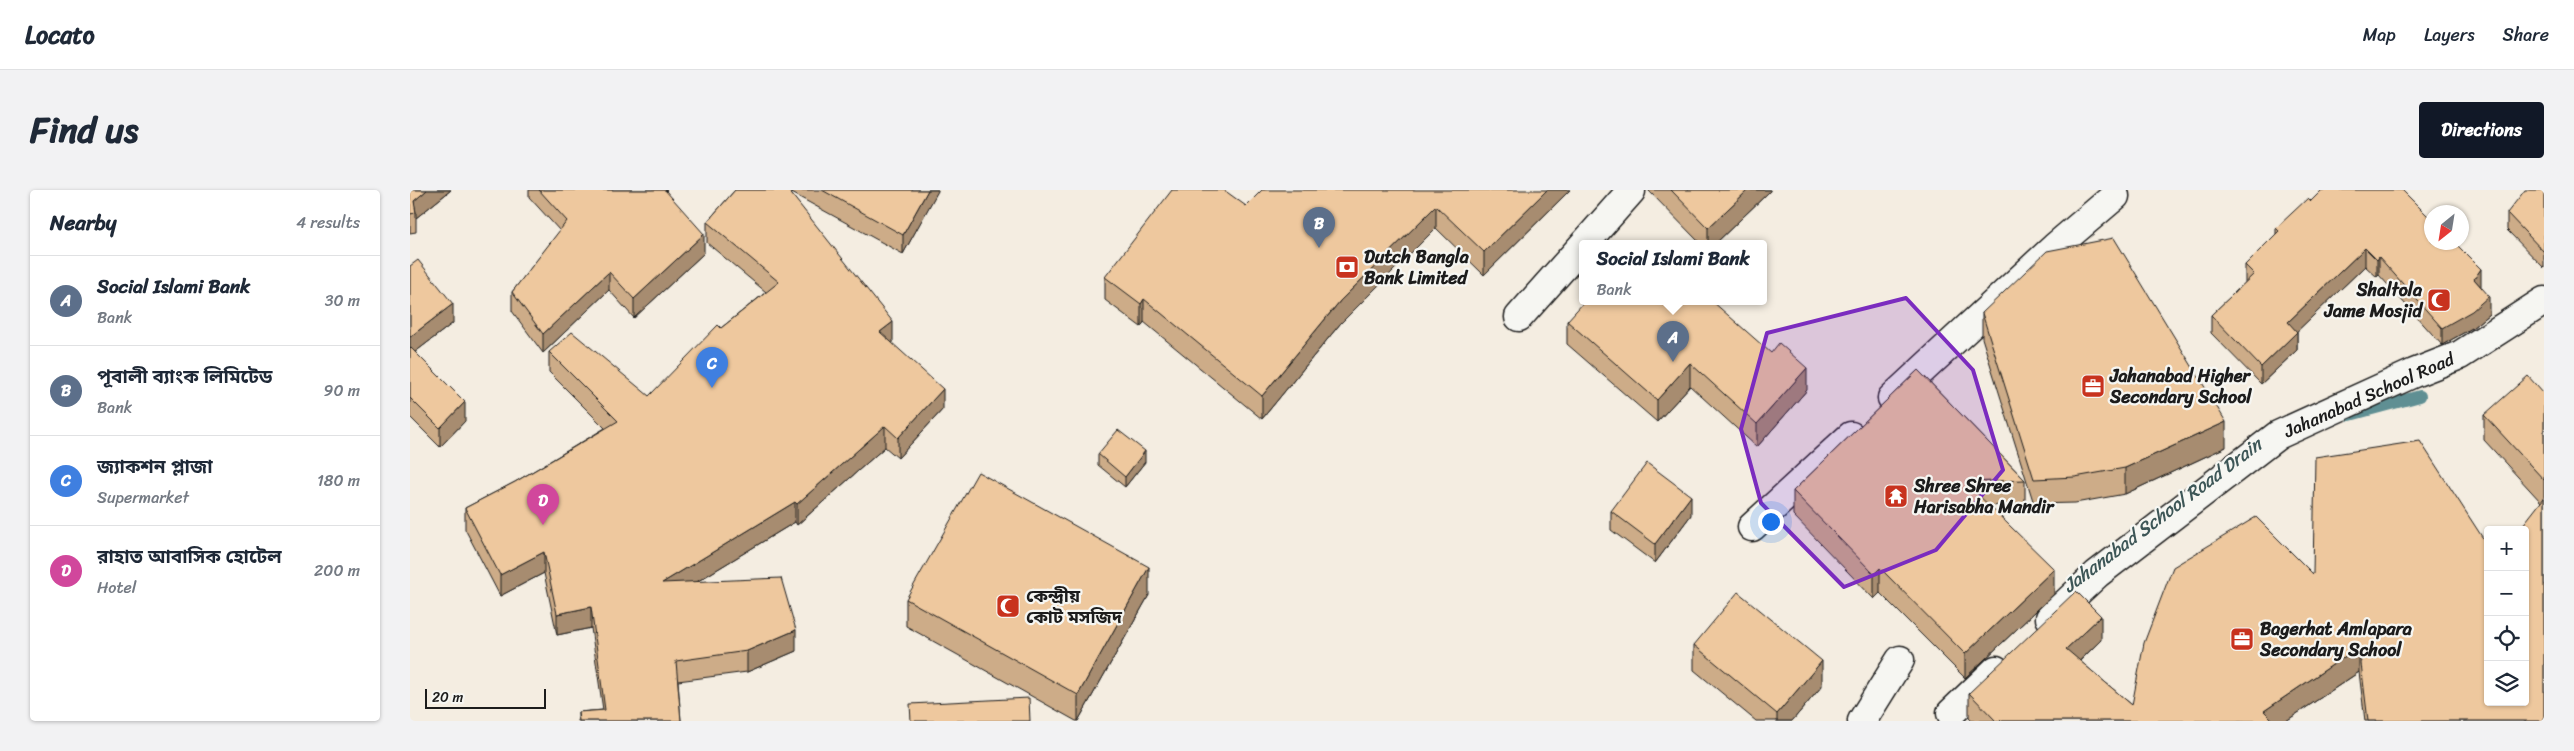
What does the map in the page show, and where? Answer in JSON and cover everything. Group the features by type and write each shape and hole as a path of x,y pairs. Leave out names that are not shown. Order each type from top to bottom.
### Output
{"street":[{"path":"1588,240 1631,191"},
{"path":"1752,527 2055,247 2115,196"},
{"path":"1519,317 1579,250"},
{"name":"Jahanabad School Road","path":"2034,633 2097,574 2278,435 2414,373 2460,355 2544,301"},
{"path":"1951,712 2014,653"},
{"path":"1862,721 1900,660"}],"highlighted area":[{"path":"1906,298 1973,370 2003,470 1936,550 1844,587 1761,503 1741,429 1767,333"}],"building":[{"path":"410,190 427,190 414,201 416,213 410,214"},
{"path":"539,190 665,190 704,234 634,299 609,272 543,334 512,292 567,221"},
{"path":"735,190 788,190 893,322 880,332 943,389 898,438 885,426 797,504 795,502 662,583 781,578 796,630 747,651 676,661 681,721 579,721 578,712 605,710 591,607 557,614 544,552 500,575 465,508 515,482 618,421 549,352 572,332 649,396 718,325 721,328 779,282 707,222"},
{"path":"822,190 928,190 903,235"},
{"path":"1172,190 1224,190 1246,206 1262,190 1547,190 1484,252 1436,206 1340,301 1262,396 1144,299 1141,304 1105,277"},
{"path":"1671,190 1748,190 1708,228"},
{"path":"2322,190 2402,190 2424,212 2424,250 2462,250 2481,269 2474,279 2489,296 2472,311 2442,328 2379,257 2377,260 2365,248 2288,322 2297,332 2261,367 2211,315 2254,274 2245,265 2279,231 2276,228 2308,198 2311,201"},
{"path":"2525,190 2544,190 2544,252 2507,213"},
{"name":"Jahanabad Higher Secondary School","path":"2114,238 2226,422 2125,468 2075,477 2034,479 1982,313 2047,251"},
{"path":"418,260 453,304 410,337 410,266"},
{"path":"1581,305 1717,305 1771,353 1779,343 1807,368 1757,424 1690,363 1657,400 1567,321"},
{"path":"410,347 465,402 440,428 410,398"},
{"path":"1918,370 2025,480 1965,482 2054,569 1965,654 1880,568 1874,574 1793,491"},
{"path":"2528,376 2544,394 2544,480 2484,415"},
{"path":"1118,430 1145,451 1125,477 1098,454"},
{"path":"2420,441 2484,540 2484,706 2529,706 2529,526 2522,526 2544,498 2544,721 2368,721 2359,647 2264,711 2274,721 1996,721 1969,693 2076,591 2101,616 2066,649 2132,705 2144,643 2173,567 2256,517 2313,574 2315,457"},
{"path":"1647,463 1691,496 1655,544 1611,511"},
{"path":"978,472 1149,567 1078,695 906,599"},
{"path":"1738,592 1822,661 1777,714 1694,645"},
{"path":"1029,698 1030,721 911,721 910,704"}],"waterway":[{"name":"Jahanabad School Road Drain","path":"2350,415 2420,396"}],"place":[{"name":"পূবালী ব্যাংক লিমিটেড","path":"1319,248"},
{"name":"Dutch Bangla Bank Limited","path":"1347,267"},
{"name":"Shaltola Jame Mosjid","path":"2439,300"},
{"name":"Social Islami Bank","path":"1673,362"},
{"name":"Jahanabad Higher Secondary School","path":"2093,386"},
{"name":"জ্যাকশন প্লাজা","path":"712,388"},
{"name":"Shree Shree Harisabha Mandir","path":"1896,496"},
{"name":"রাহাত আবাসিক হোটেল","path":"543,525"},
{"name":"কেন্দ্রীয় কোট মসজিদ","path":"1008,606"},
{"name":"Bagerhat Amlapara Secondary School","path":"2242,639"}]}
